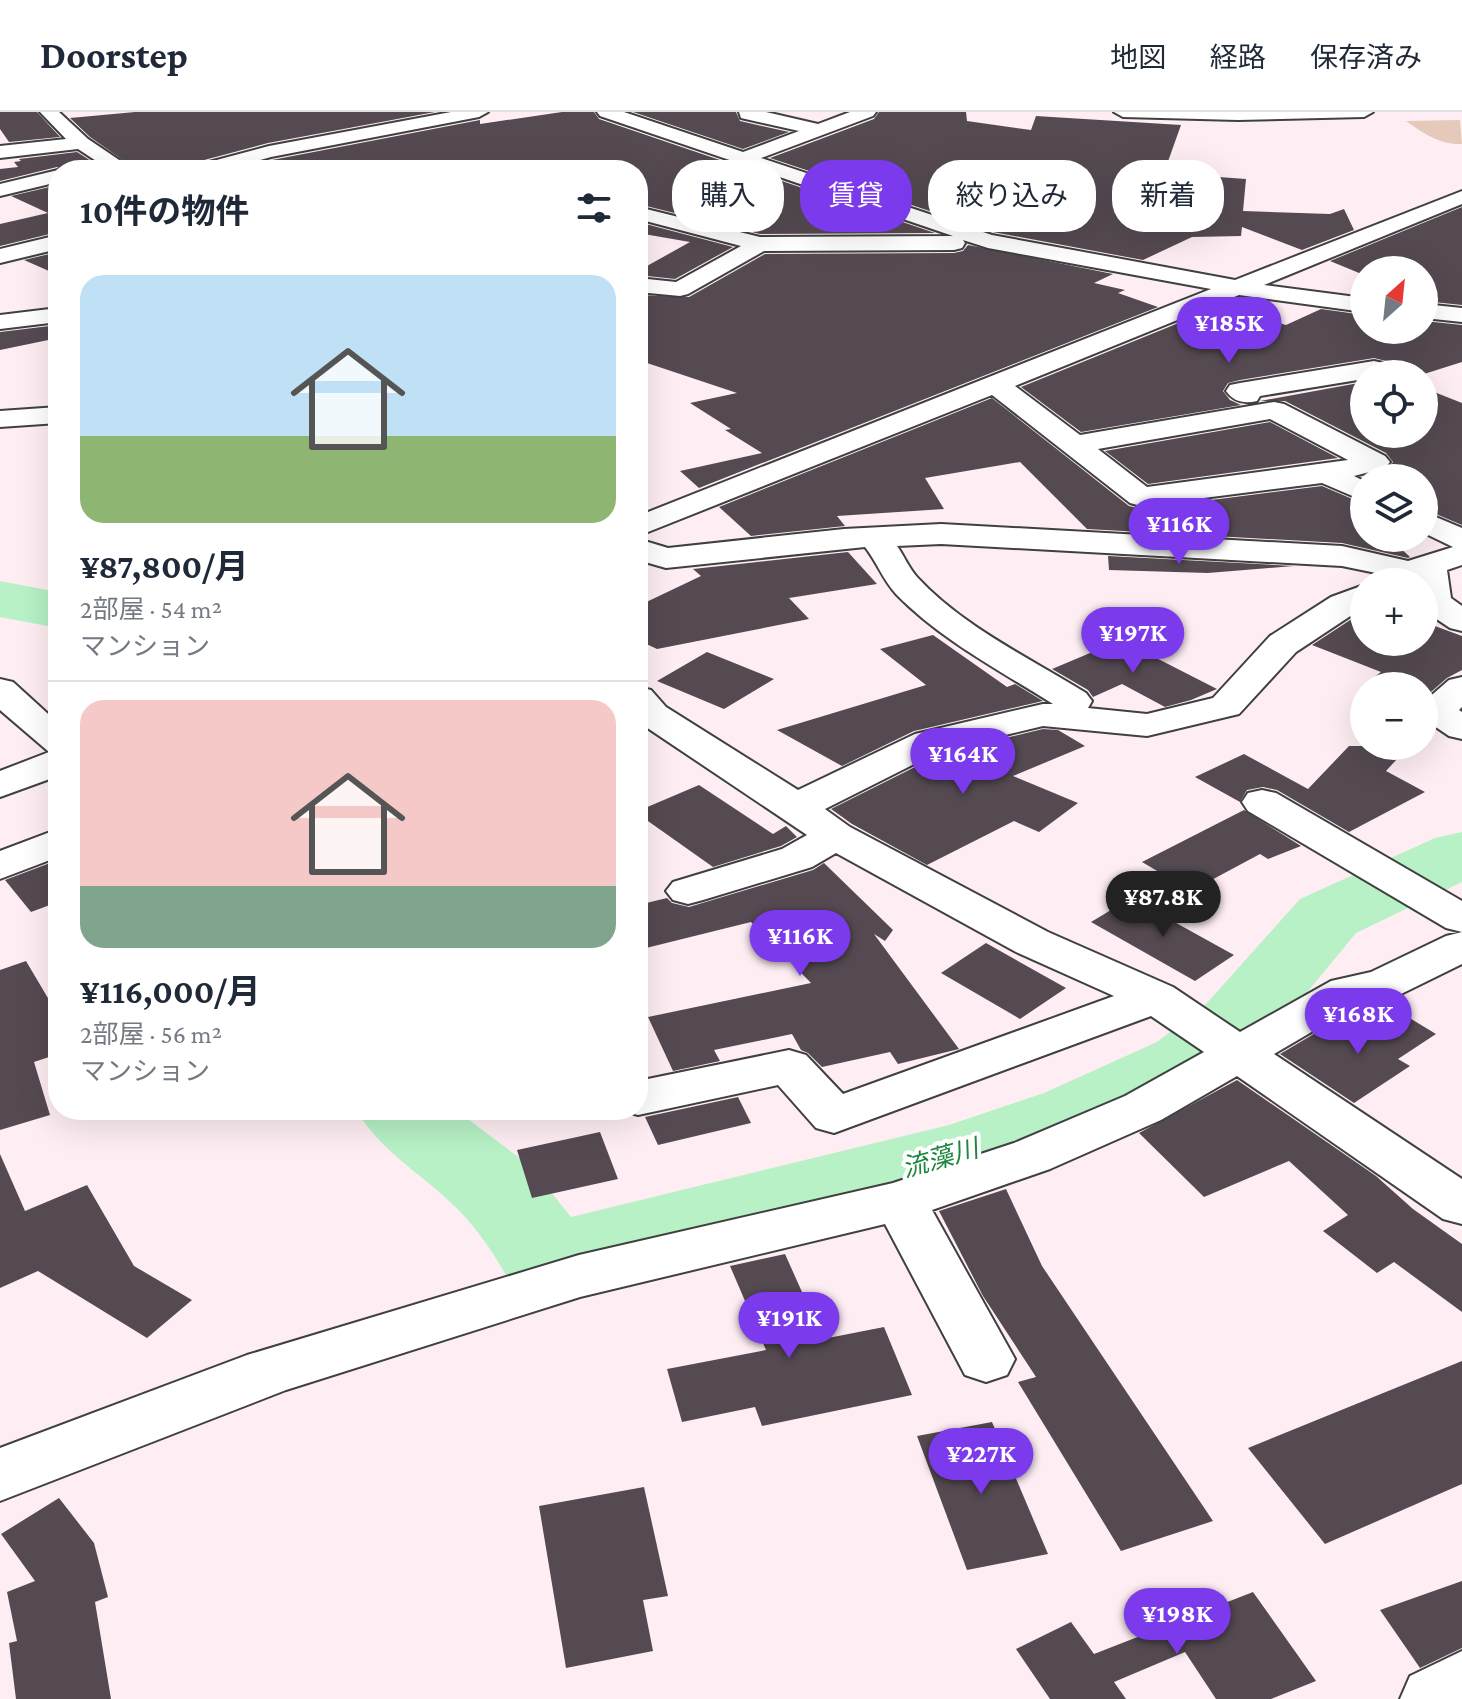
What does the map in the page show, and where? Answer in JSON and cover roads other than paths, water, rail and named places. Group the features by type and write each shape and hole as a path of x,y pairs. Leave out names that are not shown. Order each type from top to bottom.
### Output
{"street":[{"path":"49,112 75,138 108,160"},
{"path":"239,160 479,112"},
{"path":"606,112 988,241 1245,286 1264,292 1350,303"},
{"path":"757,112 747,114 819,130"},
{"path":"741,159 867,112"},
{"path":"1123,112 1238,115 1364,112"},
{"path":"0,140 75,138"},
{"path":"0,152 75,138"},
{"path":"0,190 48,178"},
{"path":"648,523 1462,197"},
{"path":"648,216 760,244 988,241"},
{"path":"0,256 48,244"},
{"path":"648,286 680,289 760,244"},
{"path":"1438,312 1462,315"},
{"path":"0,322 48,319"},
{"path":"997,385 1141,497 1326,474 1375,462 1240,391 1350,373"},
{"path":"1074,445 1274,410"},
{"path":"0,419 48,416"},
{"path":"1326,474 1350,485"},
{"path":"1438,528 1462,540"},
{"path":"648,552 666,558 941,534 1342,556 1417,568"},
{"path":"874,538 903,581 960,629 1073,701 1066,715"},
{"path":"796,807 929,742 1043,715 1147,725 1226,706 1283,644 1350,601"},
{"path":"1438,605 1462,621"},
{"path":"1462,688 1439,708 1441,716 1462,728"},
{"path":"0,690 48,734"},
{"path":"648,713 796,807 835,836 1032,942 1156,997 1462,1205"},
{"path":"0,785 48,766"},
{"path":"1262,802 1462,919"},
{"path":"688,891 797,858 835,836"},
{"path":"0,866 48,846"},
{"path":"0,1475 268,1372 579,1276 900,1201 1032,1156 1129,1114 1226,1043 1348,991 1383,985 1462,946"},
{"path":"648,1096 789,1066 834,1116 1156,997"},
{"path":"900,1201 986,1359"},
{"path":"1435,1699 1462,1683"}],"waterway":[{"name":"流藻川","path":"0,599 48,608"},
{"name":"流藻川","path":"410,1120 495,1189 523,1222 547,1260 966,1153 1076,1115 1188,1062 1236,1023 1328,916 1462,854"}]}
